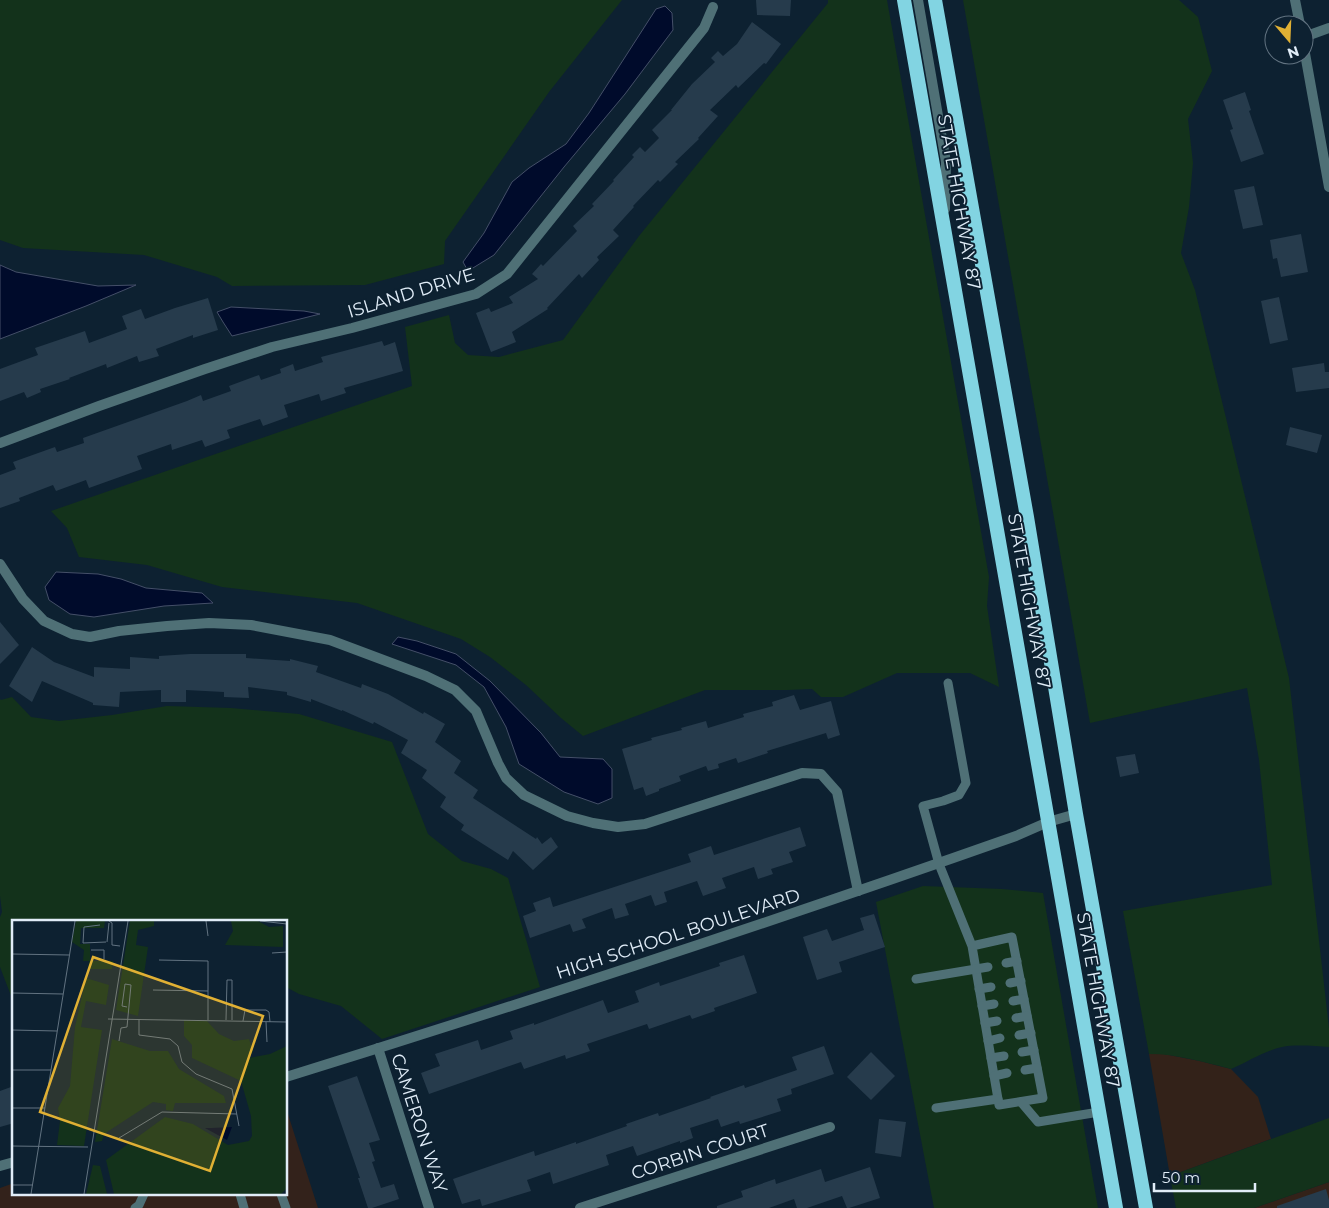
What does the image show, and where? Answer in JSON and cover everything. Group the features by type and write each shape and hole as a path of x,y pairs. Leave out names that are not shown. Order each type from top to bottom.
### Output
{"highway":[{"name":"STATE HIGHWAY 87","path":"904,0 1116,1208"},
{"path":"935,0 1027,517 1076,814 1146,1208"}],"street":[{"path":"918,0 946,162 944,227"},
{"path":"1295,0 1298,15"},
{"name":"ISLAND DRIVE","path":"0,443 108,402 272,347 476,294 507,274 704,28 713,6"},
{"path":"1314,33 1329,28"},
{"path":"1307,65 1329,186"},
{"path":"0,564 23,599 44,621 72,634 90,637 119,631 209,623 251,625 330,640 426,676 455,690 476,711 506,778 524,795 567,816 593,823 618,827 645,824 802,773 821,774 837,792 858,891"},
{"name":"HIGH SCHOOL BOULEVARD","path":"288,1076 858,891 939,864 1016,836 1048,822 1076,814"},
{"name":"CAMERON WAY","path":"378,1048 429,1208"},
{"name":"CORBIN COURT","path":"580,1208 830,1127"}],"lane":[{"path":"948,683 966,783 960,795 923,806 939,864 972,946 999,1105 1044,1098 1012,937 972,946"},
{"path":"1006,963 1017,961"},
{"path":"916,979 988,967"},
{"path":"1010,983 1021,982"},
{"path":"979,989 991,987"},
{"path":"1013,1001 1024,999"},
{"path":"982,1006 994,1004"},
{"path":"1016,1018 1027,1016"},
{"path":"985,1023 997,1021"},
{"path":"1019,1035 1031,1033"},
{"path":"988,1041 1000,1038"},
{"path":"1022,1052 1034,1050"},
{"path":"991,1058 1004,1056"},
{"path":"1025,1070 1038,1068"},
{"path":"994,1076 1007,1073"},
{"path":"936,1108 998,1099"},
{"path":"1021,1102 1038,1122 1099,1112"},
{"path":"135,1208 139,1205 143,1196"},
{"path":"282,1196 286,1208"}],"shaded area":[{"path":"1149,1054 1164,1054 1231,1069 1258,1097 1271,1139 1170,1176"},
{"path":"288,1114 318,1208 0,1208 0,1188 12,1184 12,1196 288,1196"},
{"path":"1329,1182 1329,1208 1254,1208"}],"green space":[{"path":"0,0 622,0 549,92 445,241 444,264 365,285 232,286 217,277 144,255 23,248 0,240"},
{"path":"828,0 887,0 989,577 987,606 999,687 970,673 897,673 843,697 821,697 812,689 705,690 583,736 526,685 490,657 461,639 357,603 222,587 147,565 79,557 67,528 51,511 412,386 405,327 449,315 455,343 468,355 499,357 563,340 639,236 828,3"},
{"path":"963,0 1179,0 1198,17 1212,71 1188,119 1193,163 1189,207 1181,253 1195,290 1289,678 1329,1028 1329,1047 1299,1045 1282,1047 1231,1069 1180,1057 1149,1054 1123,911 1272,885 1259,760 1247,688 1090,723"},
{"path":"12,697 31,717 59,721 167,706 231,708 299,714 392,742 428,834 462,861 491,869 508,878 540,987 382,1039 341,1006 299,994 288,988 288,920 12,920 12,998 0,967 0,917 2,912 0,896 1,700"},
{"path":"923,886 1002,889 1043,893 1098,1208 934,1208 876,902"},
{"path":"1329,1118 1329,1182 1254,1208 1176,1208 1170,1176"}],"water":[{"path":"665,6 672,13 673,30 625,94 494,255 468,271 463,262 484,233 512,182 529,168 566,144 589,113 656,9"},
{"path":"0,265 16,272 98,286 136,285 0,339"},
{"path":"231,307 304,311 320,314 232,336 217,312"},
{"path":"56,572 98,574 121,579 146,588 202,593 213,603 164,606 94,617 70,614 49,600 45,587"},
{"path":"398,637 417,641 456,654 490,681 541,733 560,757 603,759 612,769 612,798 598,804 564,792 519,764 506,727 484,687 456,665 392,644"}],"building":[{"path":"756,0 791,0 790,16 757,15"},
{"path":"752,22 781,44 766,64 764,63 738,88 736,85 710,110 718,116 699,139 675,162 678,164 660,182 658,180 633,206 613,230 619,236 597,257 599,260 582,278 579,274 548,309 512,332 516,342 491,352 476,313 489,308 491,312 513,303 509,297 538,279 532,274 541,264 543,266 577,231 573,226 594,206 592,204 634,157 632,155 640,147 645,152 659,138 652,130 672,110 692,84 715,62 711,58 718,51 723,56 737,44"},
{"path":"1245,92 1251,110 1249,111 1264,154 1241,162 1230,130 1233,129 1223,100"},
{"path":"1254,186 1263,225 1243,229 1234,190"},
{"path":"1301,234 1308,272 1281,277 1277,258 1273,259 1270,240"},
{"path":"1279,297 1288,340 1270,344 1261,301"},
{"path":"208,298 218,330 193,338 193,335 156,349 159,356 139,362 137,356 107,368 106,364 40,389 41,392 27,398 24,392 0,401 0,369 38,355 35,348 85,331 89,343 127,329 122,316 141,309 145,319"},
{"path":"382,341 384,346 395,342 403,371 344,388 346,393 321,401 319,394 284,405 288,417 263,426 260,419 227,430 230,438 205,447 202,440 172,450 171,444 137,456 142,469 89,488 86,480 56,491 53,485 19,498 20,501 0,508 0,475 16,469 13,462 55,447 57,452 84,443 83,438 201,395 203,401 231,391 229,386 259,375 261,380 281,373 280,369 293,364 295,371 323,362 321,357"},
{"path":"1324,363 1325,372 1329,372 1329,388 1296,392 1292,368"},
{"path":"1290,427 1322,435 1317,453 1286,445"},
{"path":"0,622 19,645 0,664"},
{"path":"32,647 54,662 94,677 94,667 130,669 130,657 159,659 159,656 190,654 246,654 246,658 290,661 290,659 318,666 316,672 361,688 362,684 388,694 445,724 435,742 461,761 454,773 478,790 473,798 536,839 537,837 542,844 551,837 558,847 533,870 513,851 508,860 461,830 464,825 440,807 446,797 422,778 427,770 401,753 408,740 374,722 373,724 311,699 311,702 287,695 287,692 248,687 249,698 224,697 224,692 186,690 186,702 161,702 161,690 120,692 119,707 93,705 93,703 42,681 32,702 9,686"},
{"path":"794,695 800,710 831,701 840,735 828,739 826,733 767,751 768,753 738,763 736,758 718,764 719,768 708,771 706,766 679,776 681,781 646,796 643,787 634,790 622,749 706,721 708,728 744,717 743,714 773,706 772,702"},
{"path":"1135,754 1139,773 1120,777 1116,757"},
{"path":"800,827 806,846 789,852 793,862 771,869 773,874 758,879 754,867 722,878 726,888 703,896 697,881 664,892 667,902 655,906 651,895 625,904 629,915 615,919 612,908 582,919 586,928 573,932 570,924 530,938 523,916 536,911 533,903 550,897 553,907 691,862 688,854 711,846 714,855"},
{"path":"874,914 885,947 839,962 842,972 817,980 803,937 827,929 832,941 864,930 860,918"},
{"path":"744,955 757,993 714,1008 715,1011 692,1019 690,1015 649,1029 647,1024 587,1044 590,1051 566,1059 565,1055 524,1069 521,1062 429,1094 421,1073 440,1066 435,1054 478,1040 481,1050 513,1039 510,1031 534,1023 534,1025 603,1000 608,1013 639,1002 635,991 659,982 660,986 720,966 719,963"},
{"path":"824,1046 834,1074 791,1089 792,1094 777,1099 781,1111 740,1124 739,1121 721,1127 718,1119 690,1128 693,1138 680,1143 680,1141 637,1156 633,1146 606,1155 609,1165 553,1184 550,1172 527,1180 531,1191 482,1206 480,1199 462,1204 453,1179 534,1151 535,1156 576,1142 576,1144 658,1113 659,1116 744,1085 745,1088 797,1070 792,1057"},
{"path":"871,1052 895,1076 871,1100 847,1077"},
{"path":"357,1076 380,1140 369,1143 375,1161 372,1162 381,1188 394,1184 399,1199 372,1208 368,1208 358,1178 360,1178 328,1086"},
{"path":"11,1087 12,1090 12,1124 0,1127 0,1091"},
{"path":"879,1119 906,1122 901,1157 875,1153"},
{"path":"870,1167 880,1198 849,1208 847,1208 842,1196 807,1208 797,1208 794,1199 769,1208 717,1208 717,1206 743,1197 741,1191 775,1179 776,1184 821,1169 825,1182"},
{"path":"1326,1189 1329,1208 1277,1208 1277,1206"}]}
